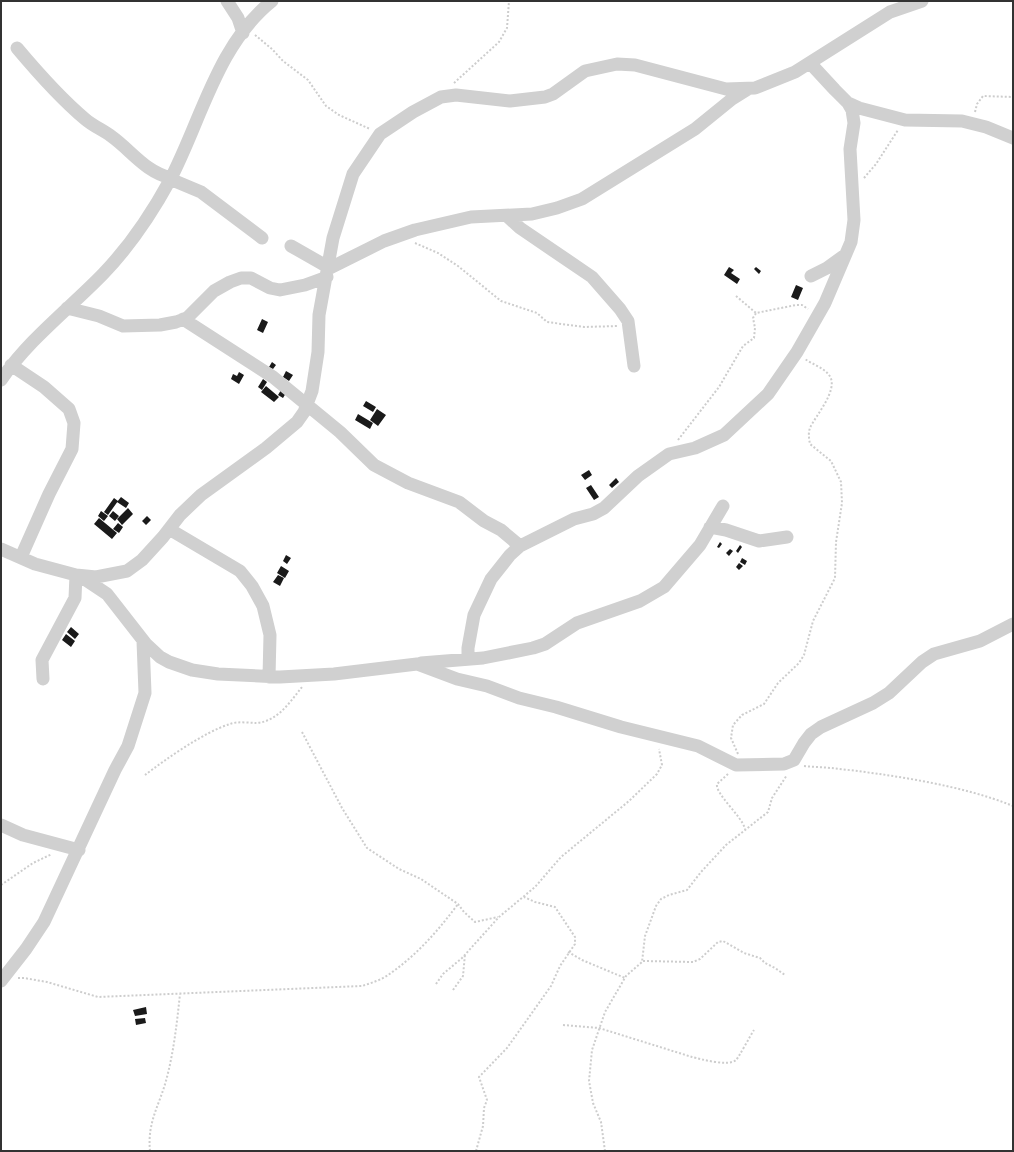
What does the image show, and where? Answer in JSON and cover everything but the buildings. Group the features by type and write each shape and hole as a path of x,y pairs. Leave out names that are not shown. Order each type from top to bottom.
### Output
{"street":[{"path":"227,1 245,30"},
{"path":"1,380 11,365 104,273 144,222 170,179 216,79 245,30 272,1"},
{"path":"1,549 36,564 78,576 96,577 127,571 142,560 180,515 201,495 266,448 297,422 312,391 318,352 319,315 327,271 338,219 353,174 380,134 427,103 442,97 456,95 510,100 536,99 553,94 585,71 617,64 635,65 726,89 750,88 777,81 810,63 890,12 917,2"},
{"path":"17,48 40,75 86,120 111,136 146,167 155,173 201,192 262,238"},
{"path":"810,63 848,103 868,111 905,120 962,120 986,126 1013,138"},
{"path":"67,308 92,314 123,326 160,325 183,319 197,309 214,291 241,278 251,278 270,288 280,290 305,285 327,271 384,241 402,235 471,217 508,217 532,214 582,199 695,129 732,99 750,88"},
{"path":"468,660 474,615 482,596 499,567 520,546 574,520 593,514 604,508 638,476 669,454 695,448 724,435 741,422 768,394 816,320 847,254 852,236 854,220 850,149 853,118 848,103"},
{"path":"508,217 520,228 592,277 620,309 628,321 634,366"},
{"path":"291,246 327,271"},
{"path":"811,276 827,268 847,254"},
{"path":"183,319 273,377 307,404 379,468 408,483 459,502 480,518 501,530 520,546"},
{"path":"11,365 44,387 69,409 75,431 72,449 48,494 21,557"},
{"path":"78,576 107,594 143,641 160,657 169,662 192,670 218,674 270,677 314,676 417,664 468,660 506,654 545,644 578,623 640,601 664,587 700,545 723,506"},
{"path":"710,527 726,530 759,541 787,537"},
{"path":"169,529 240,571 252,586 263,606 270,635 270,677"},
{"path":"43,679 42,660 75,598 78,576"},
{"path":"417,664 457,679 487,686 522,699 562,708 621,728 698,746 719,755 733,764 792,763 811,734 821,727 873,703 889,692 908,674 934,654 980,641 1013,624"},
{"path":"2,981 44,922 79,850 115,770 128,746 146,693 143,641"},
{"path":"1,825 23,835 79,850"}],"path":[{"path":"442,97 464,72 490,52 499,42 507,28 509,1"},
{"path":"245,30 272,48 282,61 303,75 330,109 349,120 380,134"},
{"path":"973,123 977,104 983,96 1013,97"},
{"path":"862,181 876,164 895,133 902,127"},
{"path":"402,235 458,266 502,301 537,313 547,322 584,327 619,326 630,330"},
{"path":"736,296 756,313"},
{"path":"756,313 802,305 806,307 816,320"},
{"path":"674,444 719,388 743,346 754,338 756,328 753,318 756,313"},
{"path":"745,829 742,821 716,787 728,772 738,754 731,738 733,725 742,715 764,704 778,683 799,663 804,655 813,621 832,585 836,569 836,542 843,497 841,482 831,461 810,444 809,435 810,428 816,420 830,393 832,380 829,374 796,352"},
{"path":"145,776 170,756 230,724 271,720 285,708 303,686 314,676"},
{"path":"302,732 342,808 367,848 399,869 421,879 458,904 475,922 499,917"},
{"path":"436,984 443,974 465,954 499,917 535,887 561,857 629,801 657,774 662,765 661,754 651,734"},
{"path":"605,1151 603,1134 593,1102 589,1081 592,1050 605,1012 625,978 643,961 645,936 656,906 661,899 669,895 688,890 708,864 745,829 768,812 774,795 792,763 912,781 979,796 1013,806"},
{"path":"1,885 33,863 53,854"},
{"path":"476,1151 482,1130 484,1108 488,1100 478,1077 507,1048 551,986 568,952 575,944 575,937 555,907 535,902 524,897"},
{"path":"2,981 24,978 98,997 122,994 180,994 362,986 387,976 407,960 436,934 458,904"},
{"path":"643,961 693,962 700,959 718,942 722,941 744,953 760,958 765,963 785,975"},
{"path":"568,952 582,960 625,978"},
{"path":"453,990 463,976 465,954"},
{"path":"150,1151 149,1126 163,1093 170,1065 180,994"},
{"path":"563,1025 599,1028 692,1057 707,1061 730,1063 736,1060 754,1030"}]}
